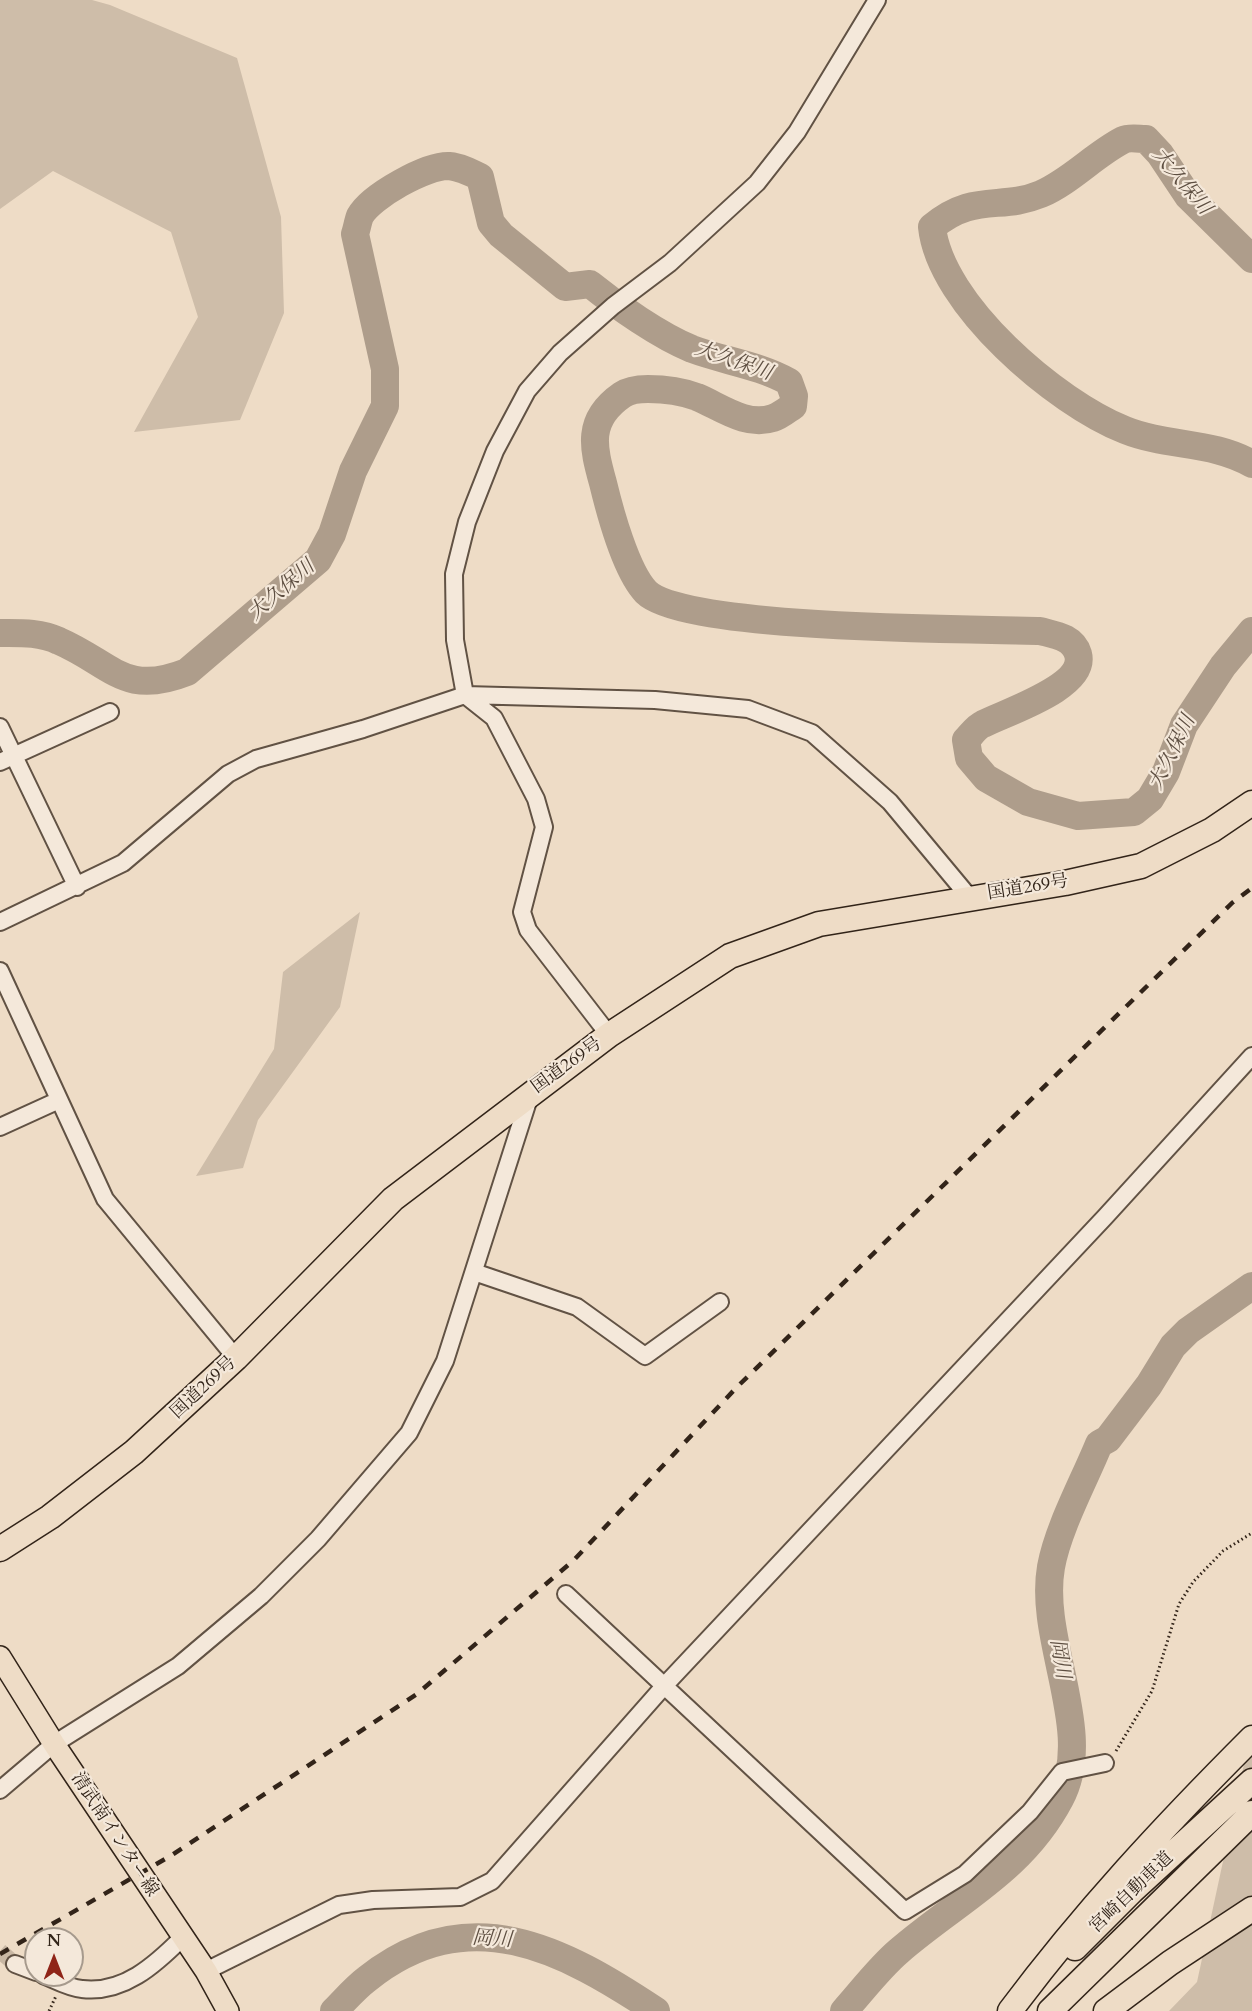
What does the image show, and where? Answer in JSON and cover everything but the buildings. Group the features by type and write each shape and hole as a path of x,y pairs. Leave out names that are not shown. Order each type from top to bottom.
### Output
{"highway":[{"name":"国道269号","path":"0,1549 50,1517 134,1452 236,1358 393,1199 609,1035 730,956 819,924 1065,883 1141,866 1212,830 1252,803"},
{"path":"1010,2011 1062,1940 1154,1837 1252,1738"},
{"name":"宮崎自動車道","path":"1016,2011 1132,1891 1252,1781"},
{"name":"宮崎自動車道","path":"1050,2011 1252,1813"},
{"path":"1106,2011 1170,1963 1252,1909"}],"main road":[{"name":"清武南インター線","path":"0,1657 54,1744 206,1971 228,2011"}],"street":[{"path":"609,1035 528,930 522,912 543,827 536,799 494,718 465,695 455,640 454,574 467,522 495,451 527,391 560,353 613,306 670,263 757,183 797,132 877,0"},
{"path":"0,922 123,863 228,774 256,759 363,729 465,695 655,700 748,709 812,733 890,802 970,898"},
{"path":"6,759 110,712"},
{"path":"0,727 6,759 77,887"},
{"path":"0,971 57,1101 105,1199 236,1358"},
{"path":"206,1971 339,1905 373,1900 460,1897 492,1881 665,1685 1097,1226 1252,1056"},
{"path":"0,1790 54,1744 178,1666 261,1596 318,1539 409,1433 445,1361 532,1092"},
{"path":"0,1127 57,1101"},
{"path":"474,1272 577,1308 645,1356 720,1302"},
{"path":"566,1594 905,1911 965,1874 1030,1812 1062,1772 1105,1763"},
{"path":"75,1987 104,1990 139,1976 158,1962 182,1938"},
{"path":"15,1964 24,1967"}],"path":[{"path":"1105,1763 1122,1745 1152,1690 1179,1605 1193,1582 1223,1551 1252,1533"}],"shaded area":[{"path":"0,0 92,0 110,5 237,58 281,217 284,313 240,420 134,432 198,317 171,232 53,171 0,209"},
{"path":"360,912 340,1007 258,1120 243,1168 196,1176 274,1049 283,972"},
{"path":"1252,1727 1252,2011 1169,2011 1197,1982"}],"waterway":[{"name":"大久保川","path":"1252,259 1188,196 1160,154 1146,139 1123,140 1052,189 1041,194 1026,199 961,209 932,227 940,257 956,287 978,318 1036,374 1067,398 1097,417 1125,430 1157,439 1222,451 1252,464"},
{"name":"大久保川","path":"0,633 45,636 77,650 106,668 133,679 148,681 166,679 187,672 318,560 332,534 353,471 385,406 385,369 355,234 359,218 375,200 400,183 427,171 449,166 480,177 491,223 501,235 565,287 590,284 639,320 692,349 766,371 789,382 794,396 793,406 776,417 763,420 734,415 691,395 654,389 625,393 610,404 602,414 595,435 599,470 625,556 646,592 671,605 714,614 770,621 896,628 1040,631 1068,640 1076,648 1078,654 1077,666 1070,677 1042,697 980,725 966,740 969,758 986,778 1028,802 1078,816 1134,812 1150,799 1166,772 1184,725 1223,666 1252,631"},
{"name":"岡川","path":"844,2011 899,1951 1008,1865 1045,1824 1060,1799 1069,1773 1072,1745 1070,1716 1052,1625 1049,1595 1051,1567 1059,1537 1099,1444 1108,1439 1149,1385 1173,1346 1188,1331 1252,1286"},
{"name":"岡川","path":"334,2011 367,1979 405,1955 442,1941 478,1937 515,1941 550,1952 586,1968 656,2011"}],"tunnel":[{"path":"0,1951 15,1964"}],"railway":[{"path":"0,1954 172,1855 417,1694 574,1560 737,1387 1232,903 1252,888"}]}
